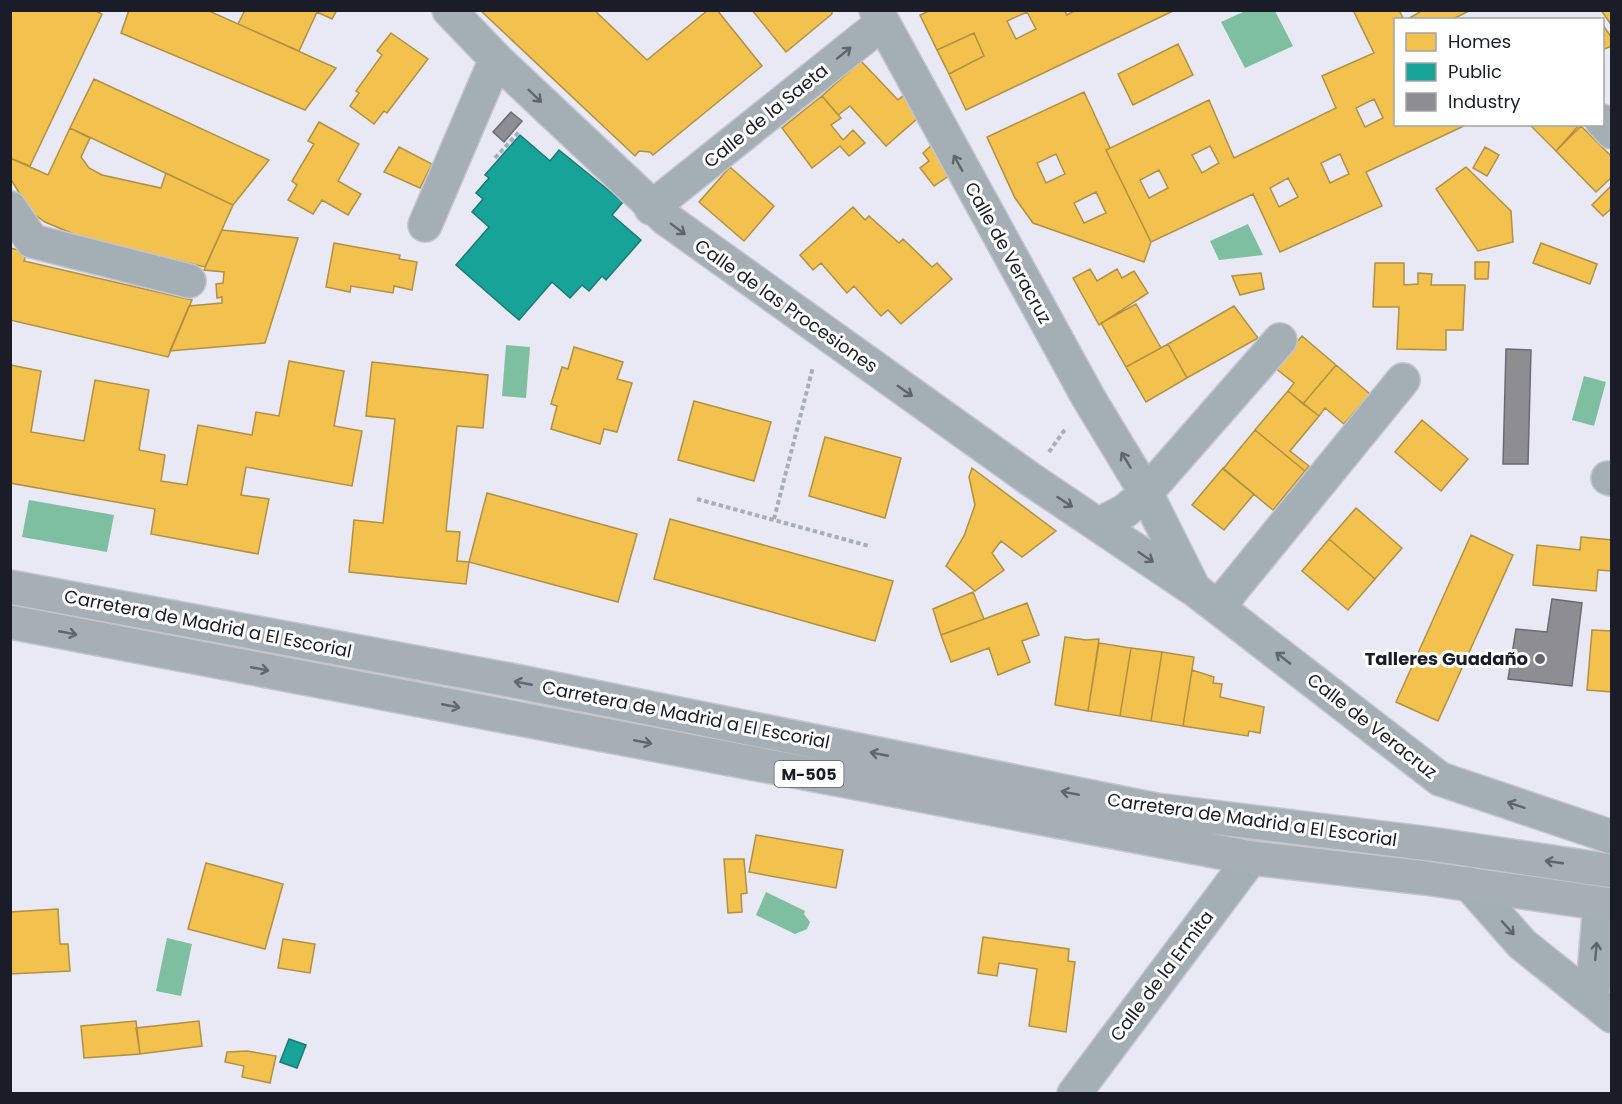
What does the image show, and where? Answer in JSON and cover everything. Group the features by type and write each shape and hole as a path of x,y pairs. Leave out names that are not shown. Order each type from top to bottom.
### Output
{"highway":[{"name":"Carretera de Madrid a El Escorial","path":"10,587 510,680 1156,810 1431,844 1611,871"},
{"name":"Carretera de Madrid a El Escorial","path":"10,622 1251,858 1469,884 1606,904"}],"street":[{"name":"Calle de las Procesiones","path":"449,10 496,59 651,208 831,339 1030,479 1099,524"},
{"name":"Calle de la Saeta","path":"651,208 878,17"},
{"name":"Calle de Veracruz","path":"878,17 1088,397 1206,598"},
{"path":"425,225 496,59"},
{"path":"10,208 32,241 189,281"},
{"path":"1099,524 1125,511 1146,493 1280,340"},
{"path":"1206,598 1403,380"},
{"name":"Calle de Veracruz","path":"1099,524 1206,598 1440,779 1611,837"},
{"name":"Calle de la Ermita","path":"1074,1094 1251,858"},
{"path":"1469,884 1522,944 1602,1007"},
{"path":"1602,1007 1606,904"}],"path":[{"path":"490,163 517,130 526,137"},
{"path":"774,519 815,359 831,339"},
{"path":"1030,479 1088,397"},
{"path":"698,499 870,546"}],"shaded area":[{"path":"1245,11 1275,11 1293,46 1245,68 1221,22"},
{"path":"1248,224 1263,255 1219,260 1210,241"},
{"path":"506,345 530,347 526,398 502,396"},
{"path":"1584,376 1606,382 1594,426 1572,420"},
{"path":"29,500 114,515 107,552 22,537"},
{"path":"766,892 805,911 804,914 810,922 807,929 795,934 756,915"},
{"path":"167,938 192,944 181,996 156,991"}],"building: Homes":[{"path":"10,10 94,10 102,14 30,166 10,158"},
{"path":"129,10 207,10 336,68 305,110 121,33"},
{"path":"245,10 337,10 332,19 317,12 299,51 238,24"},
{"path":"480,10 594,10 647,60 708,10 717,10 762,66 653,155 650,152 639,151 635,156"},
{"path":"752,10 832,10 832,14 786,52"},
{"path":"931,10 1064,10 1067,15 1076,10 1175,10 966,110 949,74 984,56 974,33 937,50 920,15","holes":["1027,12 1036,29 1016,39 1007,21"]},
{"path":"1353,10 1399,10 1403,18 1394,18 1394,126 1464,126 1366,172 1382,206 1280,252 1253,194 1151,242 1106,150 1209,100 1234,158 1336,108 1322,76 1374,53","holes":["1374,99 1383,118 1365,127 1356,108","1210,146 1219,163 1202,173 1192,155","1340,154 1349,174 1330,183 1321,163","1159,170 1168,188 1149,198 1140,180","1288,178 1298,197 1279,207 1270,188"]},
{"path":"1423,10 1469,11 1455,18 1409,18"},
{"path":"1601,10 1612,10 1612,26"},
{"path":"1604,27 1612,38 1612,46 1604,49"},
{"path":"391,33 428,59 387,113 384,111 374,124 350,106 359,93 356,91 382,55 377,51"},
{"path":"974,33 984,56 949,74 937,50"},
{"path":"1178,44 1193,75 1133,105 1118,74"},
{"path":"861,61 898,100 904,95 918,118 886,146 850,106 838,115 822,96"},
{"path":"94,79 269,160 233,205 70,128"},
{"path":"1084,92 1110,148 1106,150 1151,242 1144,262 1033,223 1015,198 987,137","holes":["1056,154 1065,174 1046,183 1037,163","1096,192 1106,213 1084,223 1074,203"]},
{"path":"822,96 841,118 831,125 843,140 853,130 865,143 849,156 840,146 812,168 782,128"},
{"path":"319,122 359,144 338,181 361,194 348,215 322,200 313,214 288,200 297,185 292,181 314,144 308,141"},
{"path":"1531,126 1578,126 1556,151"},
{"path":"1581,126 1612,157 1612,177 1596,192 1556,151"},
{"path":"70,128 90,138 81,157 89,168 102,175 161,188 166,173 233,205 205,267 83,238 45,222 31,212 10,178 10,158 48,175"},
{"path":"933,144 953,173 934,186 920,168 929,161 923,153"},
{"path":"399,147 432,164 420,188 384,172"},
{"path":"1485,147 1499,155 1487,176 1473,168"},
{"path":"730,167 774,206 744,241 699,202"},
{"path":"1466,167 1511,211 1513,242 1478,251 1436,189"},
{"path":"1612,185 1612,208 1603,216 1592,205"},
{"path":"853,207 865,220 869,216 899,243 903,239 932,267 937,263 952,279 901,324 888,310 881,316 854,286 847,293 821,263 813,270 800,255"},
{"path":"222,230 298,238 265,343 170,351 189,306 222,303 222,297 217,298 216,284 223,283 224,272 204,270"},
{"path":"334,243 400,255 399,259 417,262 412,290 394,286 393,293 351,286 350,292 326,287"},
{"path":"1541,243 1597,264 1590,284 1533,263"},
{"path":"10,248 27,252 24,261 192,300 168,357 10,320"},
{"path":"1475,262 1489,262 1488,279 1475,279"},
{"path":"1375,263 1404,263 1404,285 1418,284 1418,273 1432,274 1431,285 1465,285 1463,330 1446,330 1446,350 1397,349 1399,307 1373,307"},
{"path":"1090,269 1097,281 1117,269 1122,278 1134,271 1148,293 1099,325 1073,278"},
{"path":"1261,273 1264,289 1240,295 1232,276"},
{"path":"1136,304 1161,348 1126,367 1101,323"},
{"path":"1234,306 1258,338 1187,378 1168,344"},
{"path":"1302,336 1336,365 1303,404 1288,391 1294,383 1275,368"},
{"path":"1168,344 1187,378 1146,402 1126,367"},
{"path":"574,347 623,362 617,379 632,383 617,432 604,429 600,444 551,429 557,406 551,404 562,367 568,369"},
{"path":"289,361 344,371 334,426 362,431 352,486 246,467 241,495 269,499 258,554 151,534 155,509 10,483 10,365 41,371 31,432 84,441 95,380 149,390 139,450 165,455 161,481 187,485 198,425 252,435 256,412 279,416"},
{"path":"372,362 488,375 483,428 457,426 446,531 460,532 457,561 469,562 466,584 349,572 354,520 383,523 395,419 366,416"},
{"path":"1336,365 1370,394 1344,424 1325,408 1319,416 1303,404"},
{"path":"1288,391 1319,416 1290,451 1309,466 1305,471 1255,430"},
{"path":"694,401 771,422 754,481 678,460"},
{"path":"1422,420 1468,459 1441,491 1395,452"},
{"path":"1255,430 1305,471 1273,510 1223,469"},
{"path":"825,437 901,458 885,518 809,496"},
{"path":"972,468 1056,531 1022,557 1001,541 992,553 1004,570 975,591 946,566 964,536 975,505 969,477"},
{"path":"1223,468 1254,494 1224,530 1192,505"},
{"path":"487,493 637,534 618,602 469,562"},
{"path":"1356,508 1402,548 1375,579 1329,539"},
{"path":"670,519 893,581 875,641 654,579"},
{"path":"1471,535 1513,555 1438,721 1396,702"},
{"path":"1581,537 1612,540 1612,571 1598,570 1596,591 1533,585 1537,545 1580,550"},
{"path":"1329,539 1375,579 1348,610 1302,571"},
{"path":"973,592 984,619 941,635 933,609"},
{"path":"1027,603 1039,635 1022,641 1030,662 998,675 989,648 951,662 941,635"},
{"path":"1592,630 1612,631 1612,692 1587,690"},
{"path":"1065,637 1099,639 1088,711 1055,705"},
{"path":"1099,643 1131,648 1120,716 1088,711"},
{"path":"1131,648 1162,652 1151,721 1120,716"},
{"path":"1162,652 1194,657 1183,726 1151,721"},
{"path":"1192,670 1214,677 1213,683 1222,684 1220,697 1264,707 1260,733 1249,731 1248,736 1183,726"},
{"path":"756,835 843,850 836,888 749,872"},
{"path":"724,859 744,859 747,893 741,894 742,912 728,913"},
{"path":"206,863 283,884 265,949 188,929"},
{"path":"58,909 60,944 68,944 70,971 10,974 10,912"},
{"path":"983,937 1069,949 1068,961 1075,962 1066,1032 1029,1026 1037,969 999,963 997,976 978,973"},
{"path":"283,939 315,944 310,973 278,968"},
{"path":"136,1021 140,1054 84,1058 81,1026"},
{"path":"199,1021 202,1046 140,1054 136,1028"},
{"path":"247,1051 276,1056 270,1083 242,1077 244,1066 225,1062 227,1052"}],"building: Public":[{"path":"520,135 550,161 559,150 623,202 612,215 641,240 606,280 602,276 589,291 582,285 570,298 552,282 519,320 456,265 489,227 472,212 483,199 476,193 489,178 485,175"},
{"path":"289,1039 306,1045 297,1068 280,1062"}],"building: Industry":[{"path":"511,112 522,121 504,142 493,132"},
{"path":"1506,349 1531,350 1528,464 1503,464"},
{"path":"1552,599 1582,603 1572,686 1508,679 1516,629 1547,632"}],"place":[{"name":"Talleres Guadaño","path":"1540,659"}]}
